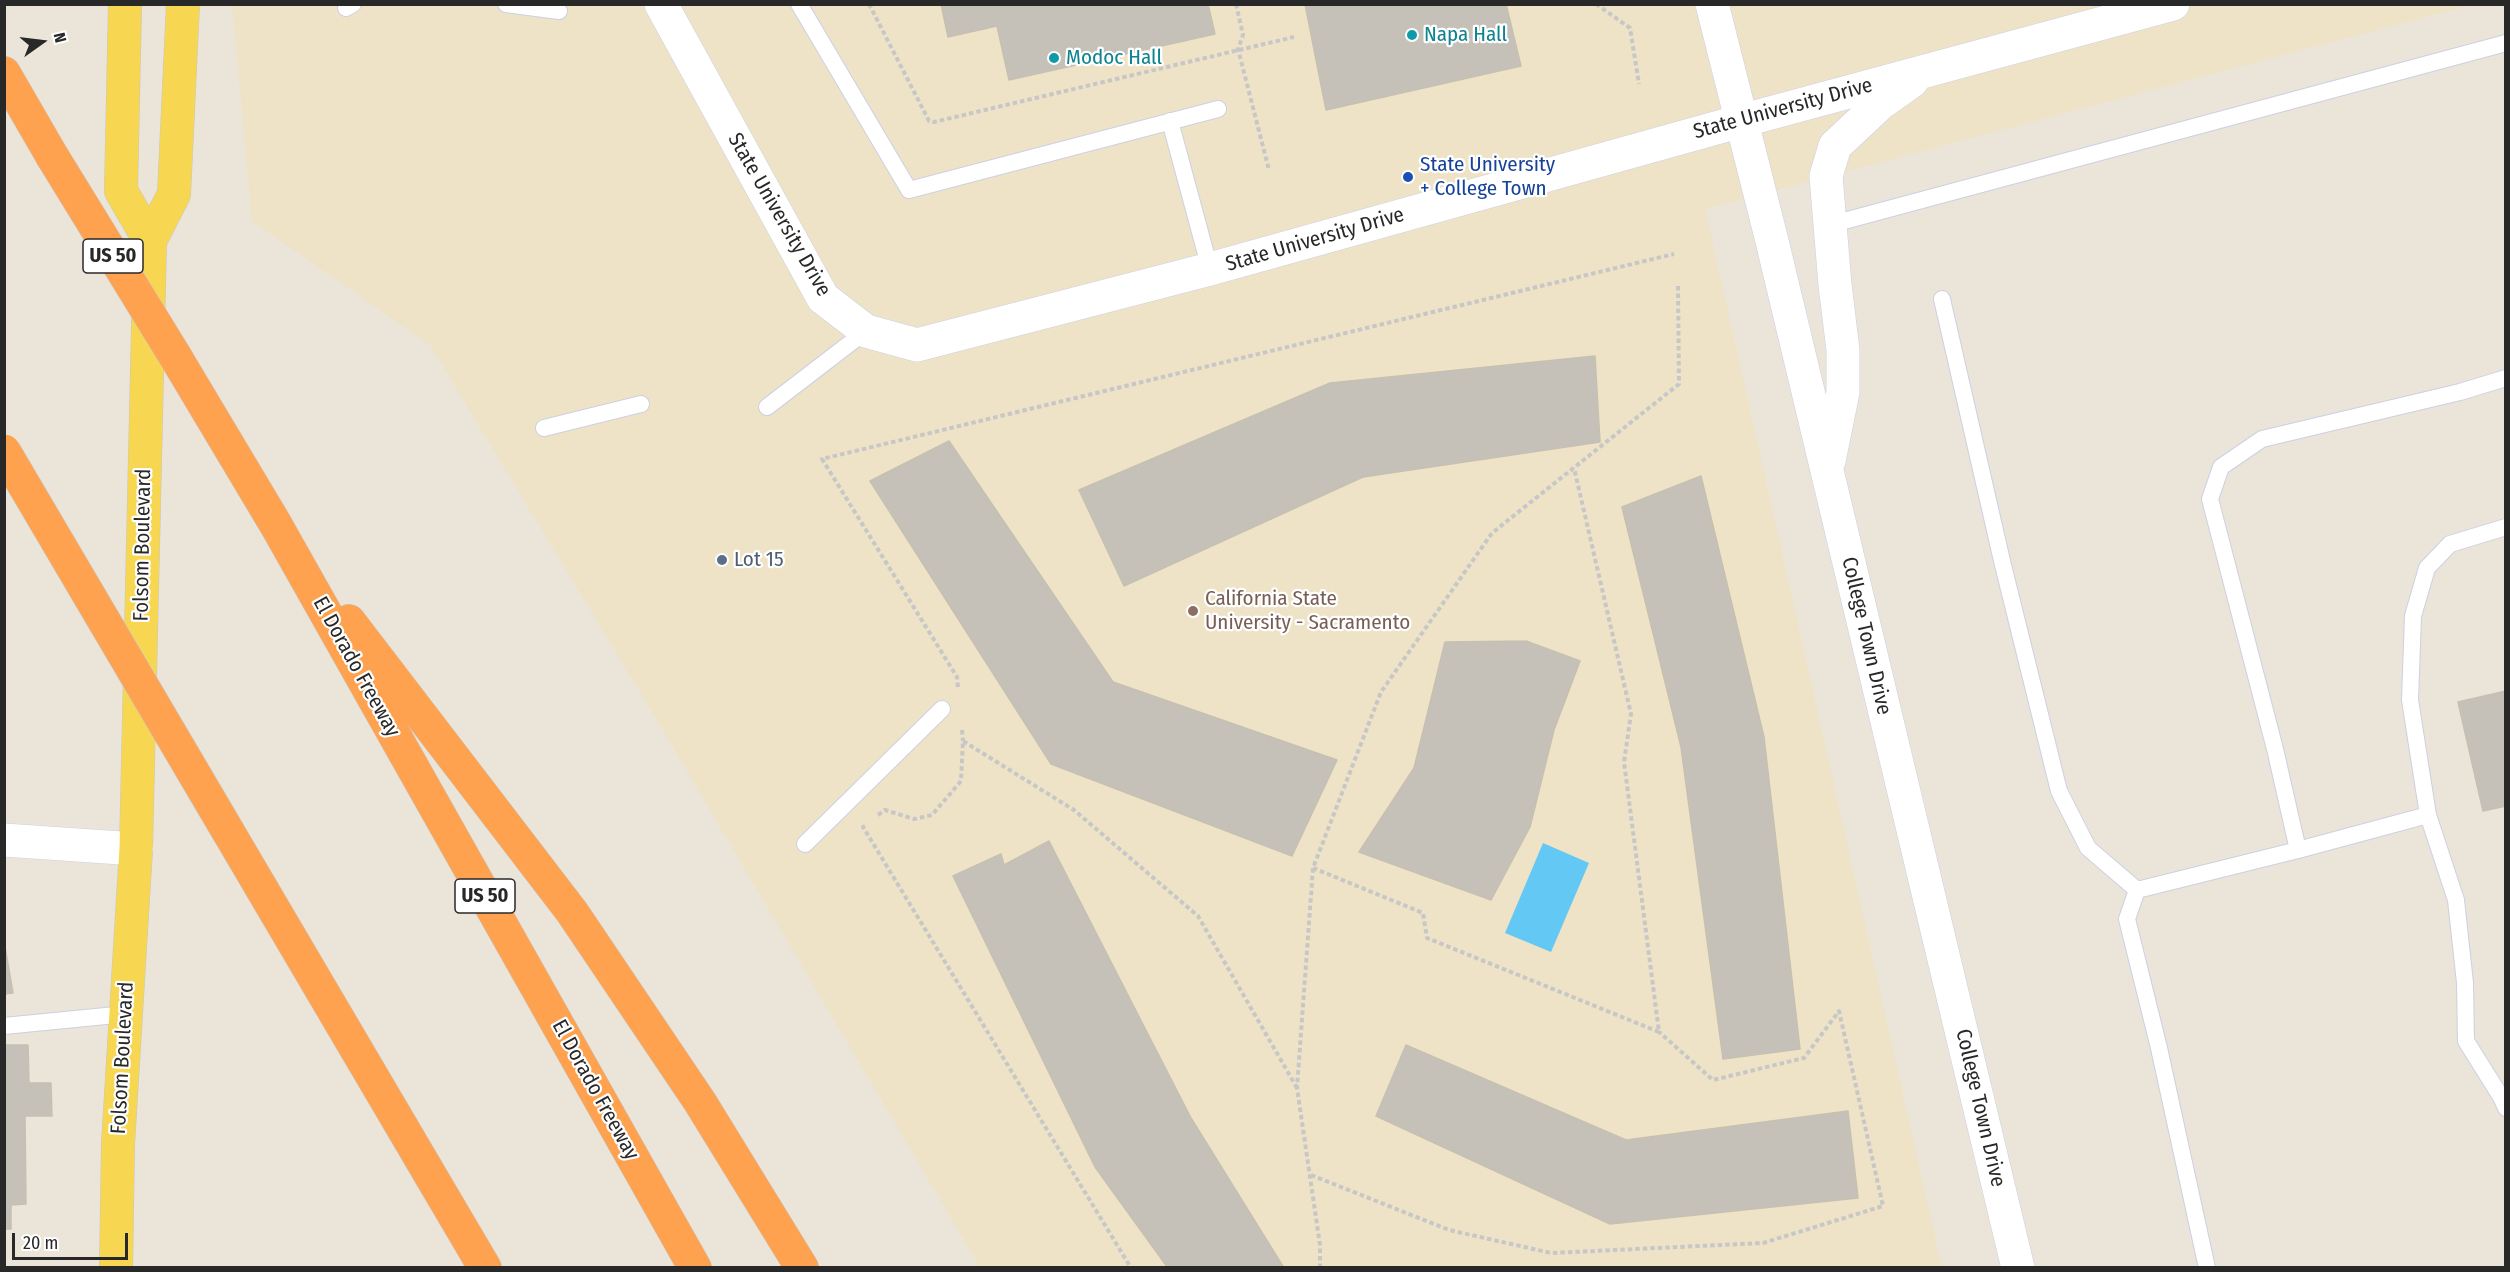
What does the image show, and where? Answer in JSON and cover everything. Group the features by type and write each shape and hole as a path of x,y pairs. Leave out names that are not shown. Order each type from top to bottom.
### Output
{"highway":[{"name":"El Dorado Freeway","path":"4,73 276,525 695,1268"},
{"path":"4,451 485,1268"},
{"path":"276,525 572,912 700,1102 802,1268"}],"main road":[{"path":"125,4 121,191 150,241"},
{"name":"Folsom Boulevard","path":"116,1268 118,1144 136,849 150,241 174,194 183,4"}],"street":[{"name":"State University Drive","path":"661,4 823,298 866,331 917,345 1210,269 1741,121 2173,4"},
{"name":"College Town Drive","path":"1712,4 2018,1268"},
{"path":"1827,472 1843,392 1843,350 1826,176 1835,146 1881,103 1924,71"},
{"path":"4,840 136,849"}],"lane":[{"path":"506,4 559,11"},
{"path":"799,4 909,190 1218,109"},
{"path":"1829,225 2505,43"},
{"path":"1170,122 1210,269"},
{"path":"1942,299 2002,561 2059,791 2088,848 2137,890"},
{"path":"767,407 866,331"},
{"path":"2298,850 2275,749 2210,499 2221,467 2262,439 2460,392 2505,378"},
{"path":"544,428 641,404"},
{"path":"2505,527 2450,544 2427,568 2413,616 2410,700 2428,815 2456,900 2465,983 2466,1041 2501,1097 2505,1108"},
{"path":"805,844 942,709"},
{"path":"2137,890 2428,815"},
{"path":"2137,890 2127,920 2159,1048 2207,1268"},
{"path":"4,1026 126,1014"}],"path":[{"path":"869,4 930,121 934,122 1294,37"},
{"path":"1236,4 1243,35 1238,49 1269,170"},
{"path":"1596,4 1630,28 1639,84"},
{"path":"959,699 957,677 822,459 1674,254"},
{"path":"1320,1268 1320,1245 1298,1088 1313,868 1381,692 1492,533 1678,384 1678,284"},
{"path":"1574,468 1631,714 1624,762 1659,1032"},
{"path":"961,720 962,781 932,815 915,819 885,810 863,827 1131,1268"},
{"path":"963,741 1074,810 1198,916 1298,1088"},
{"path":"1310,1175 1449,1230 1551,1253 1763,1243 1883,1206 1839,1011 1804,1058 1713,1080 1659,1032 1427,938 1423,913 1313,868"}],"shaded area":[{"name":"California State University - Sacramento","path":"232,5 2471,5 1705,209 1942,1268 980,1267 652,712 430,345 252,221"}],"water":[{"path":"1543,843 1589,863 1551,952 1505,933"}],"building":[{"name":"Modoc Hall","path":"941,4 1208,4 1215,34 1009,80 997,26 948,37"},
{"name":"Napa Hall","path":"1305,4 1506,4 1521,66 1326,110"},
{"path":"1595,356 1600,442 1363,477 1124,586 1079,490 1330,383"},
{"path":"949,441 1113,682 1337,760 1292,856 1051,764 870,481"},
{"path":"1701,476 1764,737 1800,1049 1723,1059 1681,747 1622,507"},
{"path":"1526,641 1580,661 1554,730 1530,827 1491,900 1359,852 1414,768 1445,642"},
{"path":"2506,691 2506,806 2483,811 2458,702"},
{"path":"1049,841 1191,1118 1284,1268 1168,1268 1095,1167 953,876 1001,854 1004,865"},
{"path":"4,941 13,993 4,994"},
{"path":"4,1045 28,1045 29,1083 51,1083 52,1116 25,1116 26,1204 11,1205 11,1229 4,1229"},
{"path":"1406,1045 1626,1140 1848,1111 1858,1198 1610,1224 1376,1116"}],"place":[{"name":"Napa Hall","path":"1412,35"},
{"name":"Modoc Hall","path":"1054,58"},
{"name":"State University + College Town","path":"1408,177"},
{"name":"Lot 15","path":"722,560"},
{"name":"California State University - Sacramento","path":"1193,611"}]}
